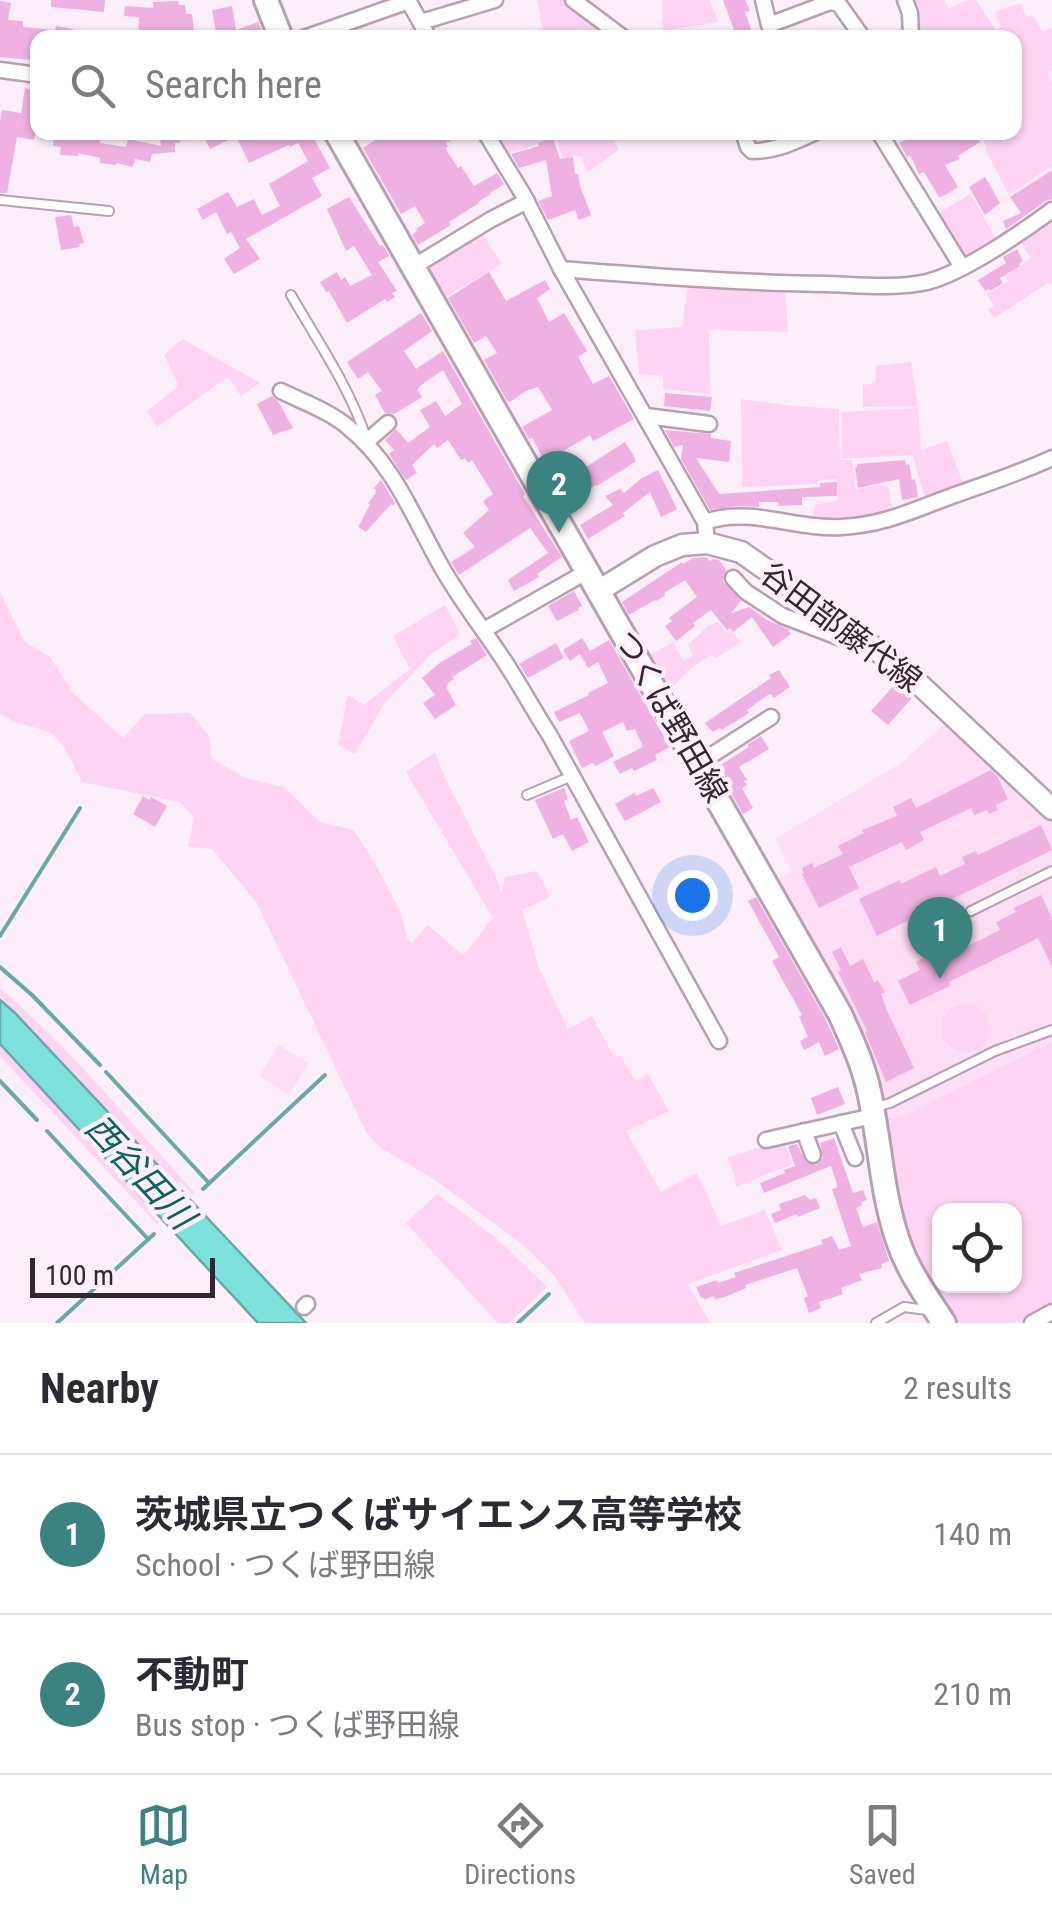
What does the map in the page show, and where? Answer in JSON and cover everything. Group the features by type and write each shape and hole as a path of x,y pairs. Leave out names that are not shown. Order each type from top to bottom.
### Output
{"main road":[{"path":"266,0 277,30"},
{"name":"つくば野田線","path":"341,140 840,1014 858,1053 873,1112 898,1244 940,1317"},
{"path":"594,580 706,532"},
{"name":"谷田部藤代線","path":"706,532 856,633 918,683 1052,808"}],"street":[{"path":"420,22 495,0"},
{"path":"573,0 613,30"},
{"path":"763,0 769,25 836,1 858,30"},
{"path":"906,0 911,30"},
{"path":"326,30 408,1 425,30"},
{"path":"0,70 30,75"},
{"path":"491,140 646,416 706,532 724,516 835,528 899,518 1052,458"},
{"path":"745,140 752,151 782,147 798,140"},
{"path":"883,140 962,267"},
{"path":"413,266 526,201"},
{"path":"561,269 691,279 896,285 925,282 962,267 1052,210"},
{"path":"281,391 347,426 366,442 394,478 441,566 572,776 720,1041"},
{"path":"646,416 709,424"},
{"path":"366,442 388,423"},
{"path":"733,578 746,592 783,616 840,638 856,633"},
{"path":"484,630 594,580"},
{"path":"698,764 771,718"},
{"path":"766,1140 873,1112"},
{"path":"842,1123 855,1158"},
{"path":"804,1131 813,1156"},
{"path":"1032,1323 1052,1312"}],"lane":[{"path":"0,200 109,210"},
{"path":"290,295 362,422 366,442"},
{"path":"527,795 572,776"},
{"path":"970,911 1052,871"},
{"path":"873,1112 995,1051 1052,1030"},
{"path":"876,1323 904,1307 940,1317"}],"shaded area":[{"path":"537,0 563,0 576,5 602,30 543,30"},
{"path":"662,0 710,0 718,22 663,30"},
{"path":"912,0 944,0 948,9 976,0 996,30 914,30"},
{"path":"1020,3 1026,17 1033,15 1042,31 1052,28 1052,70 1048,73 1052,82 1052,166 1009,195 984,140 1022,140 1022,30 996,30 1001,27 995,12"},
{"path":"496,140 553,140 510,153 512,167"},
{"path":"556,140 614,140 618,150 587,173 581,156 563,158"},
{"path":"970,194 997,240 965,260 937,214"},
{"path":"1052,217 1052,285 1048,283 994,318 988,309 994,306 987,294 1008,281 1005,276 1031,258 1018,239"},
{"path":"480,230 502,264 442,299 424,267"},
{"path":"688,284 785,287 788,332 709,330 710,394 663,389 663,376 639,374 635,330 682,327"},
{"path":"183,339 260,383 241,396 228,377 157,427 147,411 179,386 164,355"},
{"path":"911,362 918,406 863,407 863,385 875,383 876,366"},
{"path":"741,399 839,409 840,460 852,460 856,489 888,485 894,516 849,523 814,520 815,505 838,500 837,479 819,480 817,484 742,487"},
{"path":"918,408 921,450 947,441 965,488 926,502 913,455 842,459 842,412"},
{"path":"0,592 25,642 50,657 74,694 123,738 145,714 190,713 209,736 212,759 246,778 284,787 320,822 353,830 390,892 411,944 428,925 463,955 493,918 406,772 435,752 501,892 505,877 537,871 550,897 522,910 539,968 568,1029 592,1016 614,1057 620,1055 635,1081 648,1074 669,1111 626,1131 661,1192 697,1173 721,1226 765,1210 782,1250 688,1284 710,1323 585,1323 553,1274 522,1244 435,1180 380,1147 366,1132 257,903 212,849 188,847 194,817 180,802 82,782 63,745 50,732 0,714"},
{"path":"445,605 460,634 430,655 384,704 355,754 338,745 348,695 364,705 410,669 393,636"},
{"path":"718,622 741,642 687,671 670,691 650,655 673,642 683,661 693,655 688,645"},
{"path":"949,720 1052,819 1052,1307 1022,1323 952,1323 935,1293 1022,1293 1022,1203 932,1203 932,1289 902,1237 876,1091 774,883 792,871 775,839 901,763"},
{"path":"0,988 76,1061 193,1194 180,1181 175,1184 0,1000"},
{"path":"966,1004 983,1011 990,1028 983,1045 966,1052 949,1045 942,1028 949,1011"},
{"path":"1052,1042 1052,1303 1015,1323 958,1323 937,1293 1022,1293 1022,1203 932,1203 932,1286 905,1235 887,1119 905,1116"},
{"path":"0,1044 151,1207 147,1210 159,1223 0,1056"},
{"path":"279,1045 309,1064 289,1095 259,1076"},
{"path":"782,1140 793,1164 736,1187 727,1158"},
{"path":"437,1194 495,1237 547,1287 509,1323 498,1323 406,1223"}],"water":[{"name":"西谷田川","path":"0,1000 306,1323 258,1323 0,1044"}],"building":[{"path":"51,0 105,0 104,12 51,7"},
{"path":"723,0 745,0 750,11 745,12 751,30 734,30"},
{"path":"0,1 11,3 8,20 23,21 23,27 55,30 30,30 30,60 0,57"},
{"path":"178,1 185,5 186,14 192,14 194,30 138,30 139,17 124,16 125,6 154,8 153,2"},
{"path":"232,6 236,30 216,30 212,10"},
{"path":"258,22 262,30 236,30"},
{"path":"25,88 30,89 30,139 17,137 7,193 0,193 2,110 21,113"},
{"path":"53,140 100,140 126,147 128,140 161,146 160,140 180,143 175,143 175,152 152,154 150,162 135,159 133,167 100,163 100,158 78,153 60,155 61,147 53,146"},
{"path":"206,140 228,140 210,149"},
{"path":"238,140 315,140 330,168 312,178 322,196 246,239 260,259 234,274 224,259 240,248 231,232 227,234 216,212 203,220 197,209 228,192 237,207 254,199 262,215 280,206 269,184 308,161 298,143 249,163"},
{"path":"375,140 451,140 445,148 474,186 497,173 504,184 418,245 412,235 425,223 415,206 401,214 363,148"},
{"path":"554,140 560,159 573,157 575,174 591,215 579,220 575,210 548,220 538,201 552,196 546,160 519,168 511,154 539,146 538,143"},
{"path":"980,142 958,156 960,159 945,165 958,187 939,197 899,143"},
{"path":"1052,170 1052,199 1006,229 1003,221 1021,213 1010,197"},
{"path":"985,177 1000,203 985,215 969,187"},
{"path":"349,197 388,254 378,262 397,291 392,293 395,297 387,302 385,299 347,323 320,282 337,272 350,286 372,275 354,246 346,251 327,209"},
{"path":"71,215 84,243 61,250 55,217"},
{"path":"1017,249 1023,261 1020,266 1000,278 1003,283 985,291 978,280 1006,263 1003,257"},
{"path":"489,272 506,301 545,280 550,289 537,298 549,322 564,313 587,351 578,357 593,384 609,376 634,419 593,441 590,435 545,462 522,427 552,410 538,387 507,401 484,360 497,353 486,336 474,343 448,298"},
{"path":"421,313 432,331 404,351 416,369 443,351 523,496 562,557 537,574 539,577 514,591 508,580 548,553 530,528 459,575 451,562 475,547 463,533 489,510 483,501 493,494 472,460 461,460 448,440 437,448 434,444 412,465 417,473 406,480 389,454 394,450 385,440 396,429 408,443 430,427 420,410 436,401 445,416 462,404 443,370 420,386 417,390 422,397 394,414 385,413 375,395 382,391 368,372 358,379 347,362"},
{"path":"665,393 712,397 710,411 664,406"},
{"path":"272,396 293,428 273,435 257,404"},
{"path":"665,430 711,434 711,438 731,441 729,462 696,458 719,494 820,487 820,483 837,482 837,496 802,497 802,505 759,502 759,507 710,510 681,459 683,445 674,447"},
{"path":"625,442 635,462 565,502 556,486"},
{"path":"905,460 912,480 915,479 918,497 902,500 899,479 858,488 857,464"},
{"path":"658,470 677,509 661,517 650,492 623,513 625,516 588,539 580,525 613,505 605,496 620,489 624,493"},
{"path":"381,480 395,503 366,532 358,527"},
{"path":"706,557 719,560 726,570 723,581 741,601 731,613 749,607 791,634 773,647 752,617 733,632 711,610 676,641 665,626 672,621 669,618 697,597 685,580 629,615 622,602 682,562"},
{"path":"574,591 582,606 557,621 548,606"},
{"path":"476,638 487,655 452,677 446,687 456,705 435,719 423,703 435,695 422,678"},
{"path":"582,638 590,651 609,640 670,747 655,755 657,760 620,774 613,762 643,747 635,729 627,731 623,722 602,732 614,756 596,766 593,763 582,768 569,741 589,731 580,713 559,722 554,712 608,683 598,662 588,668 580,654 570,661 563,650"},
{"path":"556,643 564,658 528,678 519,664"},
{"path":"779,670 790,687 774,698 768,695 722,730 713,732 705,723 771,678 769,675"},
{"path":"896,683 911,699 888,725 871,711"},
{"path":"761,736 769,749 739,767 747,780 742,788 753,808 743,814 719,766"},
{"path":"991,770 1008,799 996,805 998,810 974,815 971,808 920,832 924,840 906,850 902,842 849,867 859,888 819,908 802,868 812,863 814,868 843,854 838,846 864,833 862,830 897,816 893,807 911,798 916,808"},
{"path":"566,787 568,799 564,801 571,820 577,817 589,842 572,851 563,834 553,839 535,800"},
{"path":"653,788 661,802 625,821 615,804"},
{"path":"143,796 167,806 155,827 133,814"},
{"path":"1041,825 1052,850 877,936 859,899 936,867 940,876 965,864 962,857 976,851 978,855"},
{"path":"1041,895 1052,918 1052,966 1038,938 910,1005 898,981 920,970 916,962 927,956 931,964 1000,930 996,922"},
{"path":"756,897 839,1049 825,1056 819,1042 804,1050 800,1041 808,1037 799,1016 802,1015 772,961 779,957 748,901"},
{"path":"841,947 850,966 863,959 874,982 878,980 885,992 881,994 888,1013 914,1068 886,1082 838,972 841,970 832,952"},
{"path":"838,1087 845,1104 817,1115 811,1098"},
{"path":"834,1138 853,1193 863,1190 867,1200 856,1208 863,1227 877,1222 889,1261 881,1264 882,1268 859,1274 862,1280 841,1288 843,1294 819,1302 821,1308 809,1313 804,1298 808,1296 797,1268 745,1285 746,1288 725,1297 701,1298 696,1287 736,1277 734,1273 823,1244 821,1240 832,1236 839,1250 851,1246 832,1189 837,1184 831,1166 764,1193 760,1183 795,1166 788,1146 797,1144 806,1162 816,1165 823,1158 820,1143"},
{"path":"805,1195 810,1200 816,1198 820,1208 775,1223 771,1214 781,1210 779,1204"}],"waterway":[{"path":"0,936 80,808"},
{"path":"0,967 100,1065"},
{"path":"106,1072 208,1182"},
{"name":"西谷田川","path":"203,1189 325,1075"},
{"path":"0,1081 37,1120"},
{"path":"47,1131 148,1239"},
{"name":"西谷田川","path":"57,1323 154,1234"},
{"path":"518,1323 549,1294"}],"place":[{"name":"不動町","path":"559,533"},
{"name":"茨城県立つくばサイエンス高等学校","path":"940,979"}]}
